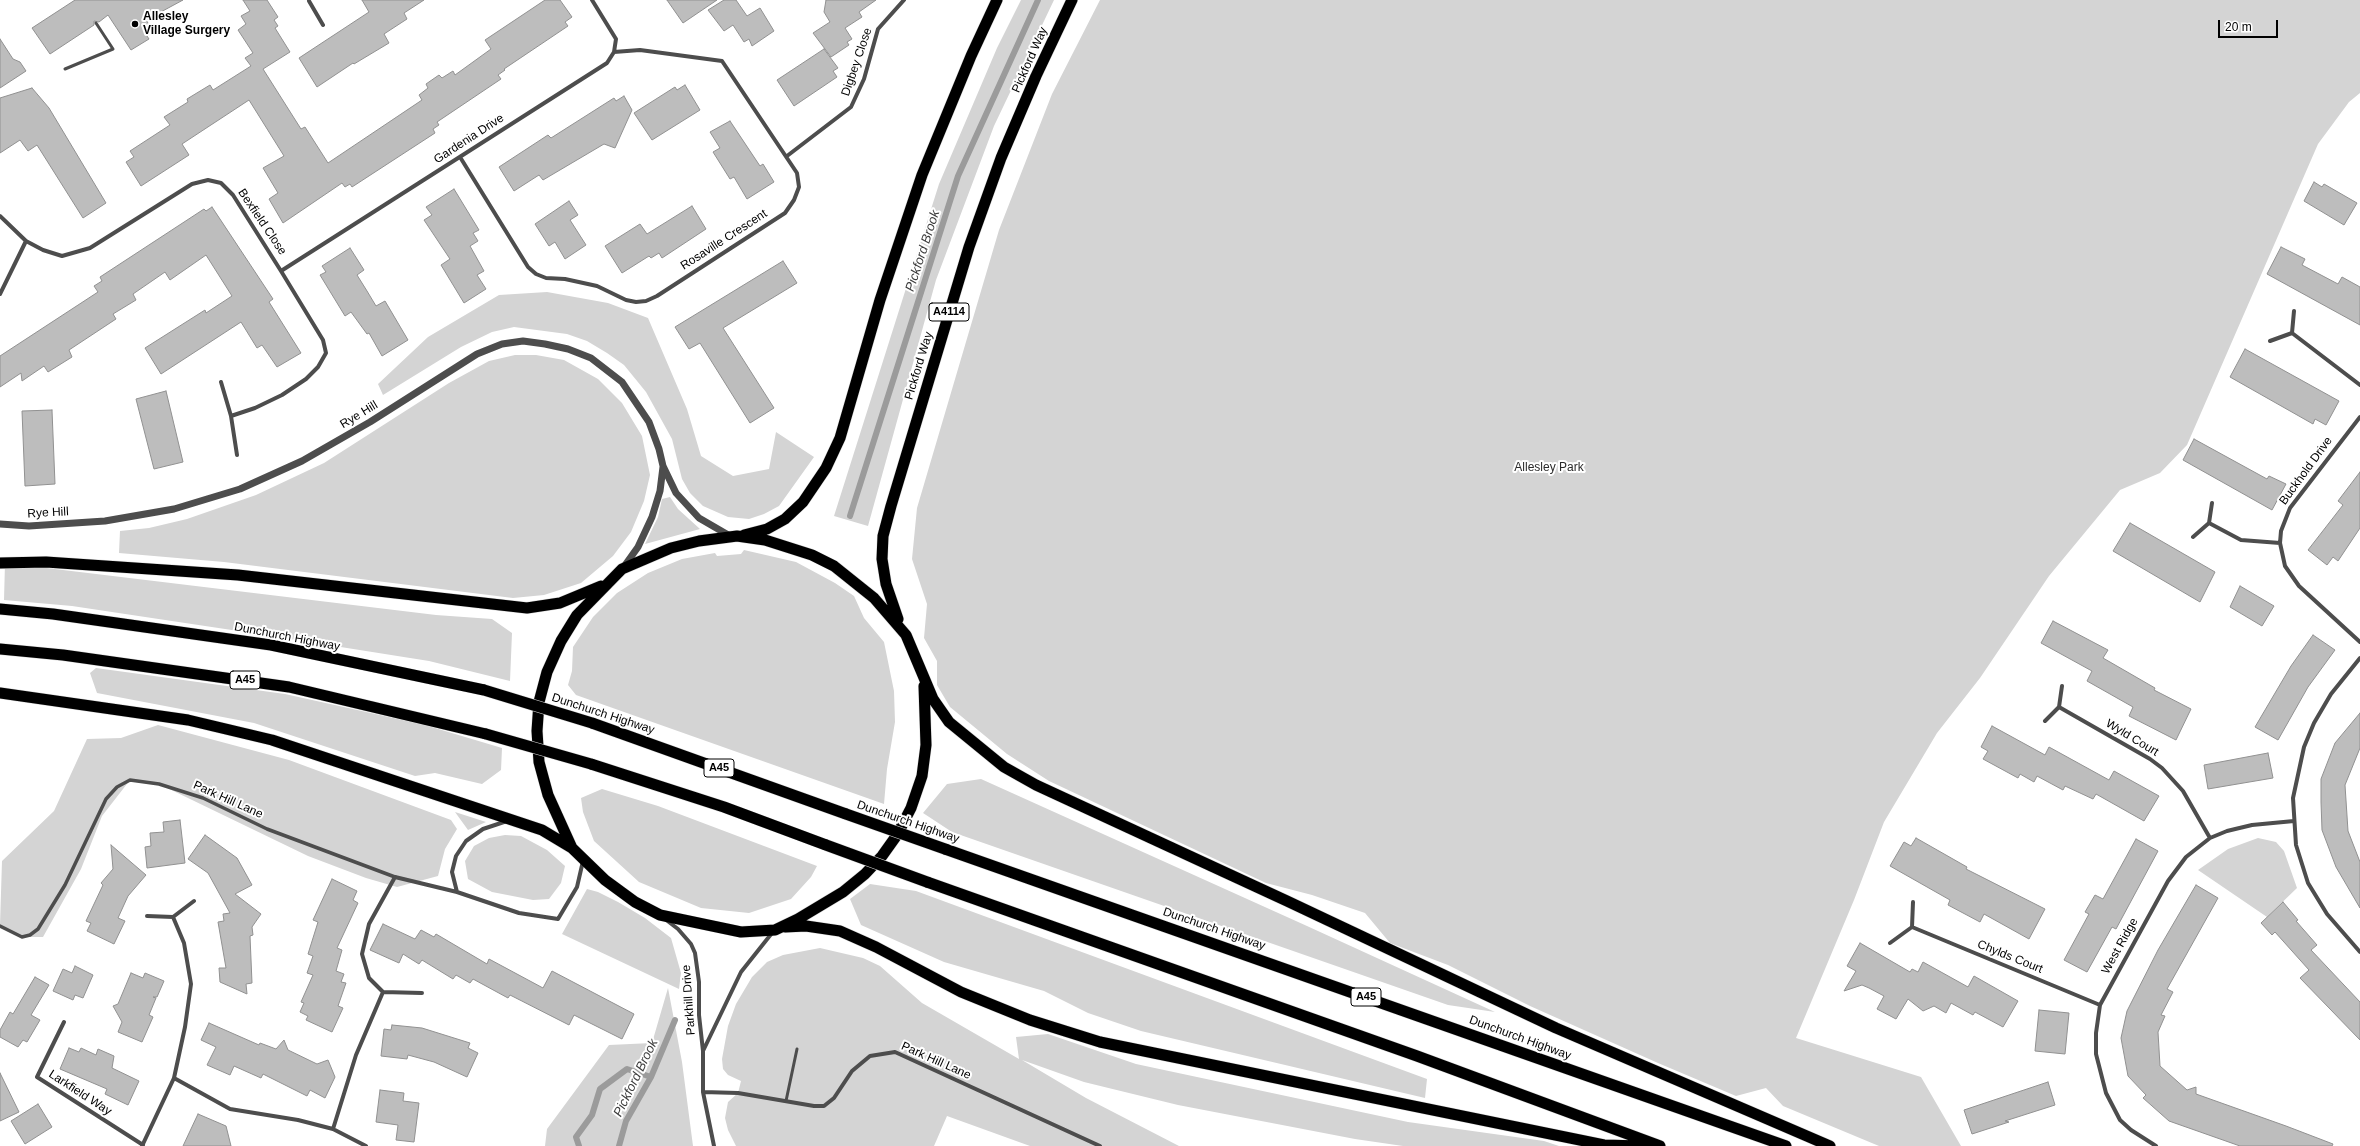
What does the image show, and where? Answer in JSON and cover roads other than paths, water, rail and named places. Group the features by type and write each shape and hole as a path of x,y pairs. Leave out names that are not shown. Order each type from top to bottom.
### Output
{"highway":[{"path":"572,848 548,796 539,762 537,731 539,702 547,672 561,641 577,615 622,569 671,548 699,541 735,536 767,529 785,519 803,502 826,468 840,438 880,300 922,175 971,56 997,0"},
{"name":"Pickford Way","path":"1072,0 1036,76 1001,158 972,240 883,536 882,559 892,606 933,699 949,722 1004,767 1036,786 1288,901 1556,1028 1830,1146"},
{"path":"735,536 765,540 790,547 834,566 874,598 906,635"},
{"path":"0,563 46,562 238,575 527,608 544,607 572,599 597,588 612,578"},
{"name":"Dunchurch Highway","path":"0,610 53,614 271,645 484,690 592,723 1786,1146"},
{"name":"A45","path":"0,649 64,655 289,687 486,734 590,764 724,807 927,882 1417,1056 1660,1146"},
{"path":"777,929 843,892 865,874 897,835 911,808 922,776 926,745 923,674"},
{"path":"0,693 188,720 264,738 542,830 572,848 605,880 635,902 660,916 741,932 806,926 840,931 876,947 961,992 1030,1020 1100,1042 1604,1145 1642,1146"}],"street":[{"path":"309,0 323,25"},
{"path":"592,0 616,39 614,52"},
{"name":"Digbey Close","path":"787,156 851,107 864,78 878,29 904,0"},
{"name":"Rosaville Crescent","path":"460,157 528,267 536,274 546,278 565,279 597,286 626,300 636,302 657,296 785,213 794,200 799,187 797,174 787,156 722,61 640,50 614,52"},
{"name":"Gardenia Drive","path":"281,270 607,63 614,52"},
{"name":"Bexfield Close","path":"0,216 26,240 43,250 62,256 90,248 192,184 208,180 221,183 232,195 281,270 323,340 326,353 318,367 310,375 282,395 255,408 231,416"},
{"path":"0,294 26,240"},
{"path":"2292,333 2294,311"},
{"path":"2270,341 2292,333"},
{"path":"2292,333 2360,386"},
{"name":"Rye Hill","path":"0,524 30,526 106,521 174,509 240,489 309,457 370,422 477,354 502,344 523,341 568,349 591,358 622,382 649,422 659,449 663,466 676,493 699,518 735,536"},
{"path":"221,382 231,416 237,455"},
{"name":"Buckhold Drive","path":"2360,417 2290,508 2281,531 2280,543 2285,566 2299,586 2360,642"},
{"name":"Rye Hill","path":"622,569 638,547 652,517 660,491 663,466"},
{"path":"2193,537 2209,523 2212,503"},
{"path":"2209,523 2241,540 2280,543"},
{"path":"2360,658 2341,680 2322,709 2304,747 2293,798 2296,845 2308,884 2327,914 2360,952"},
{"path":"2045,721 2059,707 2062,686"},
{"name":"Wyld Court","path":"2059,707 2150,759 2162,768 2183,791 2210,838"},
{"name":"Park Hill Lane","path":"0,926 22,936 30,935 38,929 65,885 106,799 117,787 130,780 158,784 203,798 267,829 395,876 457,892 519,913 558,919 577,887 583,859"},
{"path":"457,892 452,872 456,856 466,840 483,829 513,820"},
{"name":"West Ridge","path":"2156,1146 2131,1130 2120,1120 2106,1093 2096,1054 2096,1033 2100,1005 2168,881 2186,857 2210,838 2242,827 2294,821"},
{"path":"395,876 368,924 362,954 369,978 383,992 422,993"},
{"path":"146,916 172,917 194,901"},
{"path":"1890,943 1912,927 1912,902"},
{"name":"Parkhill Drive","path":"660,916 678,929 695,953 699,982 699,1015 703,1051 703,1092 714,1146"},
{"name":"Larkfield Way","path":"64,1022 37,1077 143,1146 174,1078 185,1027 191,984 184,943 172,917"},
{"name":"Chylds Court","path":"1912,927 2100,1005"},
{"name":"Parkhill Drive","path":"703,1051 741,972 777,929"},
{"path":"333,1129 356,1055 383,992"},
{"name":"Park Hill Lane","path":"703,1092 738,1093 814,1106 824,1106 834,1098 852,1071 870,1056 895,1052 1100,1146"},
{"path":"174,1078 230,1108 298,1120 333,1129 366,1146"}],"lane":[{"path":"65,69 113,48 96,24"},
{"path":"786,1101 797,1049"}],"waterway":[{"name":"Pickford Brook","path":"850,516 958,176 1038,0"},
{"name":"Pickford Brook","path":"619,1146 626,1121 651,1077 675,1020"},
{"path":"579,1146 576,1137 592,1115 600,1089 627,1069 651,1077"}],"place":[{"name":"Allesley Village Surgery","path":"135,24"}],"park label":[{"name":"Allesley Park","path":"1549,468"}]}
